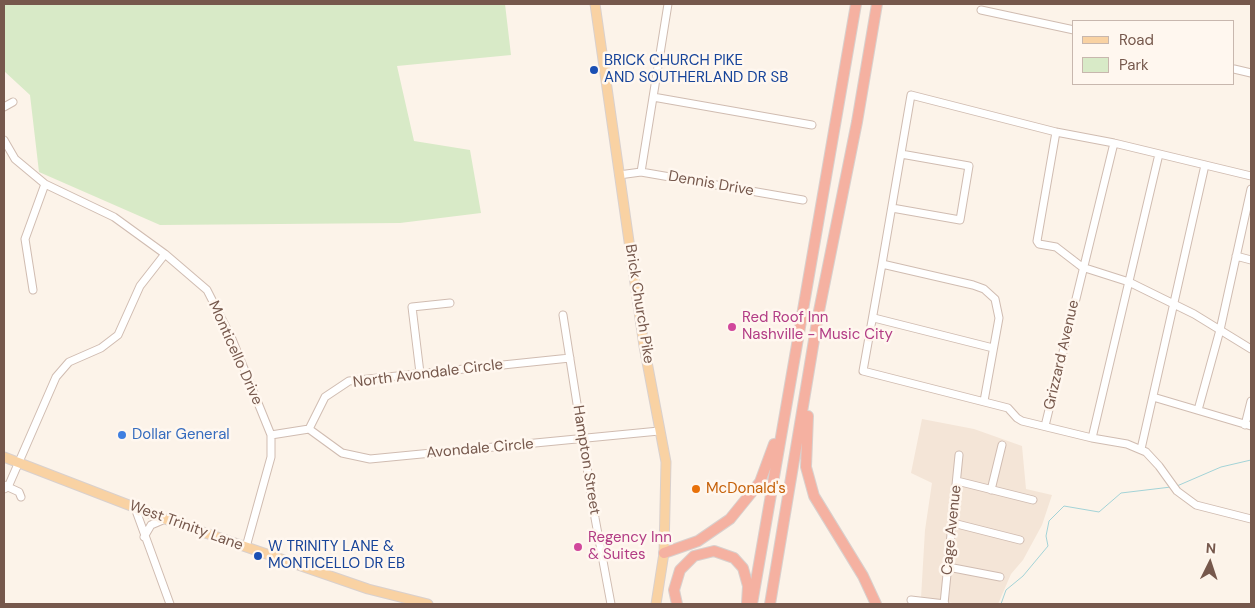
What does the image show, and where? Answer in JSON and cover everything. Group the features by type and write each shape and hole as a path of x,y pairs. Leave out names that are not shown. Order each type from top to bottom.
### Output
{"highway":[{"path":"752,604 856,4"},
{"path":"770,604 818,316 858,122 877,4"},
{"path":"818,316 817,361 806,427 806,467 814,496 863,576 876,604"},
{"path":"664,553 698,541 730,519 760,482 771,457 797,348"},
{"path":"677,604 674,590 680,570 694,556 714,551 734,558 743,568 748,586 747,604"}],"main road":[{"name":"Brick Church Pike","path":"595,4 619,175 659,431 666,462 664,553 656,604"},
{"name":"West Trinity Lane","path":"4,457 164,520 368,589 428,604"}],"street":[{"path":"640,172 668,4"},
{"path":"981,10 1072,30"},
{"path":"1235,69 1251,74"},
{"path":"1045,426 1022,421 1008,408 863,371 874,318 911,95 1056,132 1114,143 1251,176"},
{"path":"653,97 812,125"},
{"path":"4,107 12,102"},
{"path":"1056,132 1036,241 1039,244 1056,248 1082,267 1129,282 1174,304 1251,349"},
{"name":"Monticello Drive","path":"4,140 15,159 45,184 114,217 165,254 207,290 232,339 270,435 272,457 246,547"},
{"name":"Grizzard Avenue","path":"1114,143 1082,267 1045,426 1092,438 1127,444 1146,452 1159,466 1170,484 1196,505 1251,519"},
{"path":"892,208 960,220 969,166 901,154"},
{"path":"1092,438 1159,154"},
{"path":"1141,450 1205,165"},
{"name":"Dennis Drive","path":"619,175 640,172 803,200"},
{"path":"33,290 25,239 45,184"},
{"path":"1198,410 1220,330 1251,189"},
{"path":"21,497 19,492 5,487 56,377 70,362 101,348 118,335 140,286 165,254"},
{"path":"1236,256 1251,260"},
{"path":"882,264 973,285 989,293 998,307 999,318 984,401"},
{"path":"420,373 412,307 450,302"},
{"name":"Hampton Street","path":"564,316 595,518 611,604"},
{"path":"874,318 993,348"},
{"name":"North Avondale Circle","path":"309,429 325,397 349,381 570,358"},
{"path":"1153,397 1248,426 1251,401"},
{"path":"270,435 309,429"},
{"name":"Avondale Circle","path":"309,429 342,453 370,459 659,431"},
{"path":"990,490 1002,445"},
{"name":"Cage Avenue","path":"944,604 959,455"},
{"path":"957,482 1033,500"},
{"path":"135,508 170,604"},
{"path":"144,536 151,525 164,520"},
{"path":"953,523 1020,540"},
{"path":"948,567 1000,577"},
{"path":"911,600 944,604"}],"shaded area":[{"path":"922,419 974,429 1022,446 1026,489 1052,495 1042,525 1023,560 1011,574 998,604 959,604 921,598 925,530 932,483 911,473"}],"green space":[{"path":"4,4 505,4 511,55 397,66 414,141 470,150 481,213 400,223 160,225 39,172 30,95 4,71"}],"waterway":[{"path":"1177,486 1221,467 1251,460"},
{"path":"1001,604 1006,590 1023,576 1048,546 1046,536 1049,521 1064,506 1099,512 1121,493 1171,487"}],"place":[{"name":"BRICK CHURCH PIKE AND SOUTHERLAND DR SB","path":"594,70"},
{"name":"Red Roof Inn Nashville - Music City","path":"732,327"},
{"name":"Dollar General","path":"122,435"},
{"name":"McDonald's","path":"696,489"},
{"name":"Regency Inn & Suites","path":"578,547"},
{"name":"W TRINITY LANE & MONTICELLO DR EB","path":"258,556"}]}
